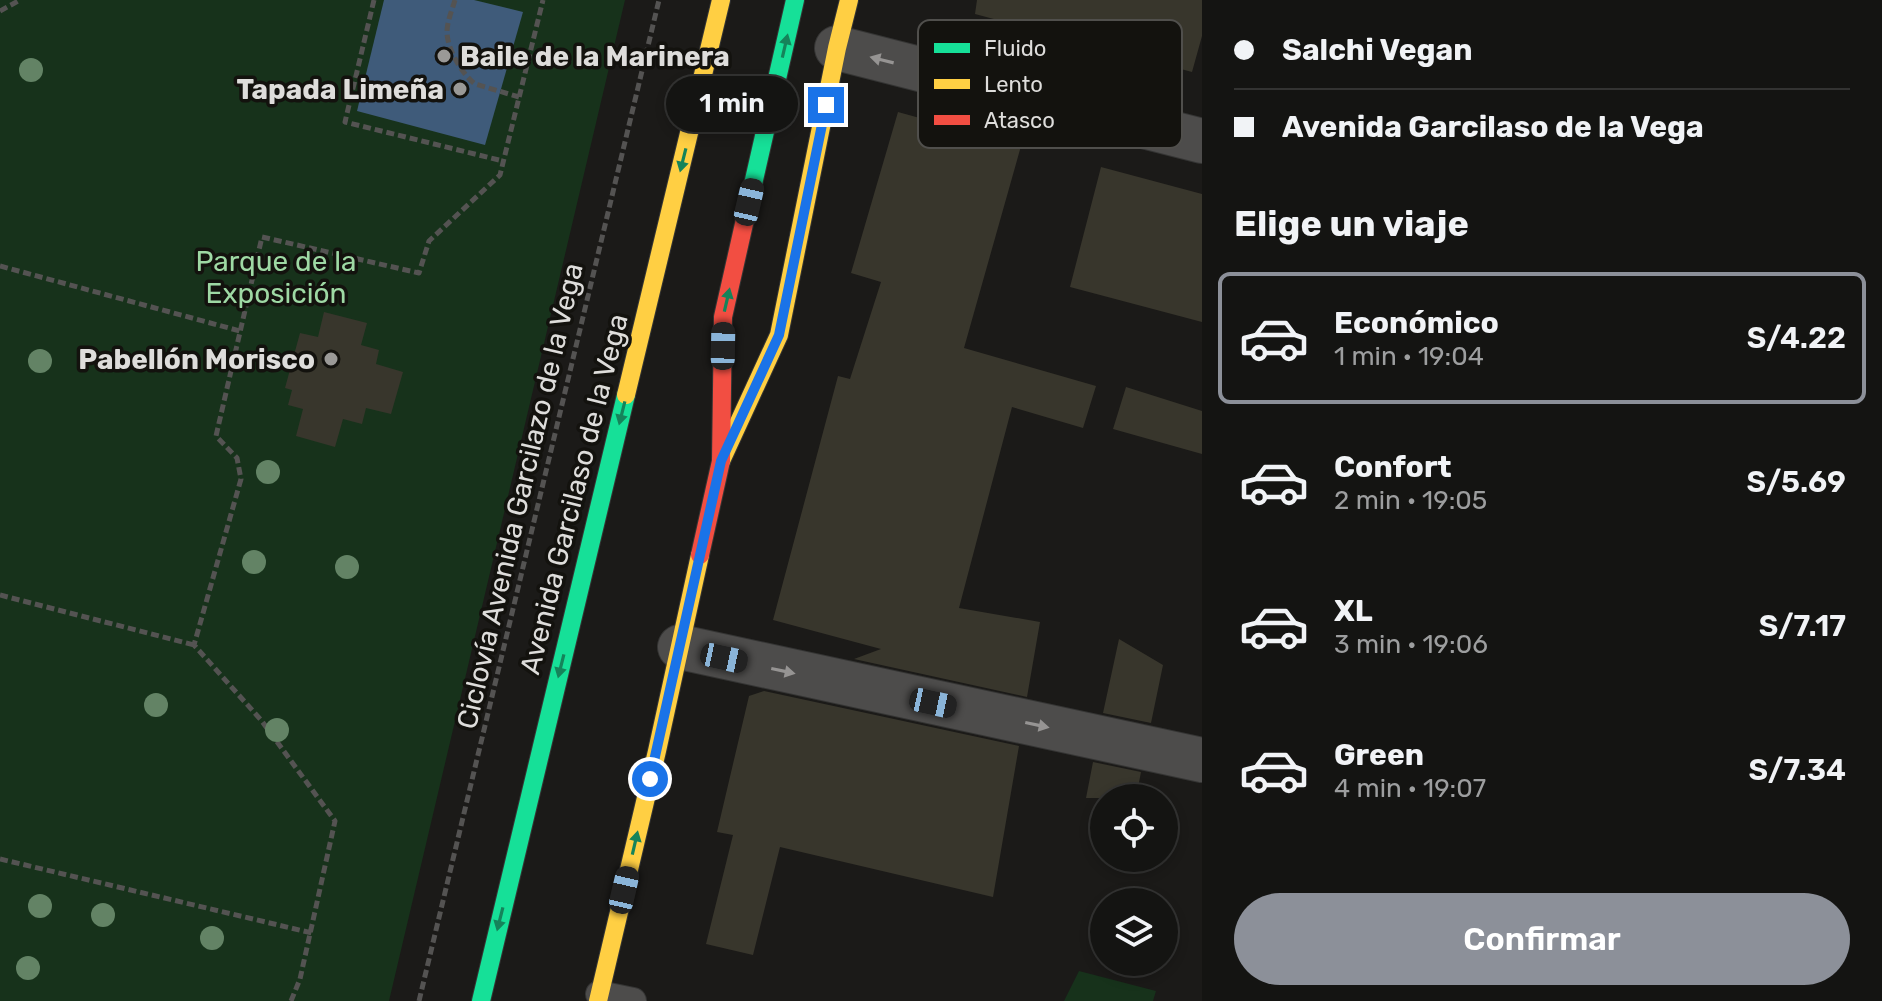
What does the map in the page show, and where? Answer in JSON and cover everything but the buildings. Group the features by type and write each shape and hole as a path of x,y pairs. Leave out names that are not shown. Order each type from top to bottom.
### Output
{"main road":[{"name":"Avenida Garcilaso de la Vega","path":"481,1001 721,0"},
{"path":"598,997 721,461 723,317 795,0"},
{"path":"721,461 779,335 849,0"}],"street":[{"path":"837,48 918,69"},
{"path":"1182,136 1202,141"},
{"path":"680,647 1202,760"}],"lane":[{"path":"598,997 633,1001"}],"path":[{"path":"0,11 20,0"},
{"path":"374,0 345,122 503,161"},
{"path":"455,0 446,29 448,42 471,82 519,97"},
{"path":"194,645 241,479 237,458 216,436 262,237 419,273 429,241 500,175 543,0"},
{"name":"Ciclovía Avenida Garcilazo de la Vega","path":"419,1001 659,0"},
{"path":"0,266 240,331"},
{"path":"0,595 194,645 261,720 335,821 312,933 291,1001"},
{"path":"0,859 312,933"}],"green space":[{"name":"Parque de la Exposición","path":"0,0 625,0 389,1001 0,1001"},
{"path":"1079,971 1156,991 1153,1001 1064,1001"}],"water":[{"path":"384,0 474,0 523,12 485,145 357,111"}],"traffic: fast":[{"path":"746,215 795,0"},
{"path":"481,1001 626,395"}],"traffic: slow":[{"path":"626,395 721,0"},
{"path":"721,461 779,335 849,0"},
{"path":"598,1001 700,555"}],"traffic: jam":[{"path":"700,555 721,461 723,317 746,215"}],"place":[{"name":"Baile de la Marinera","path":"444,56"},
{"name":"Tapada Limeña","path":"460,89"},
{"name":"Pabellón Morisco","path":"331,359"}],"route":[{"path":"650,779 721,461 779,335 826,105"}]}
